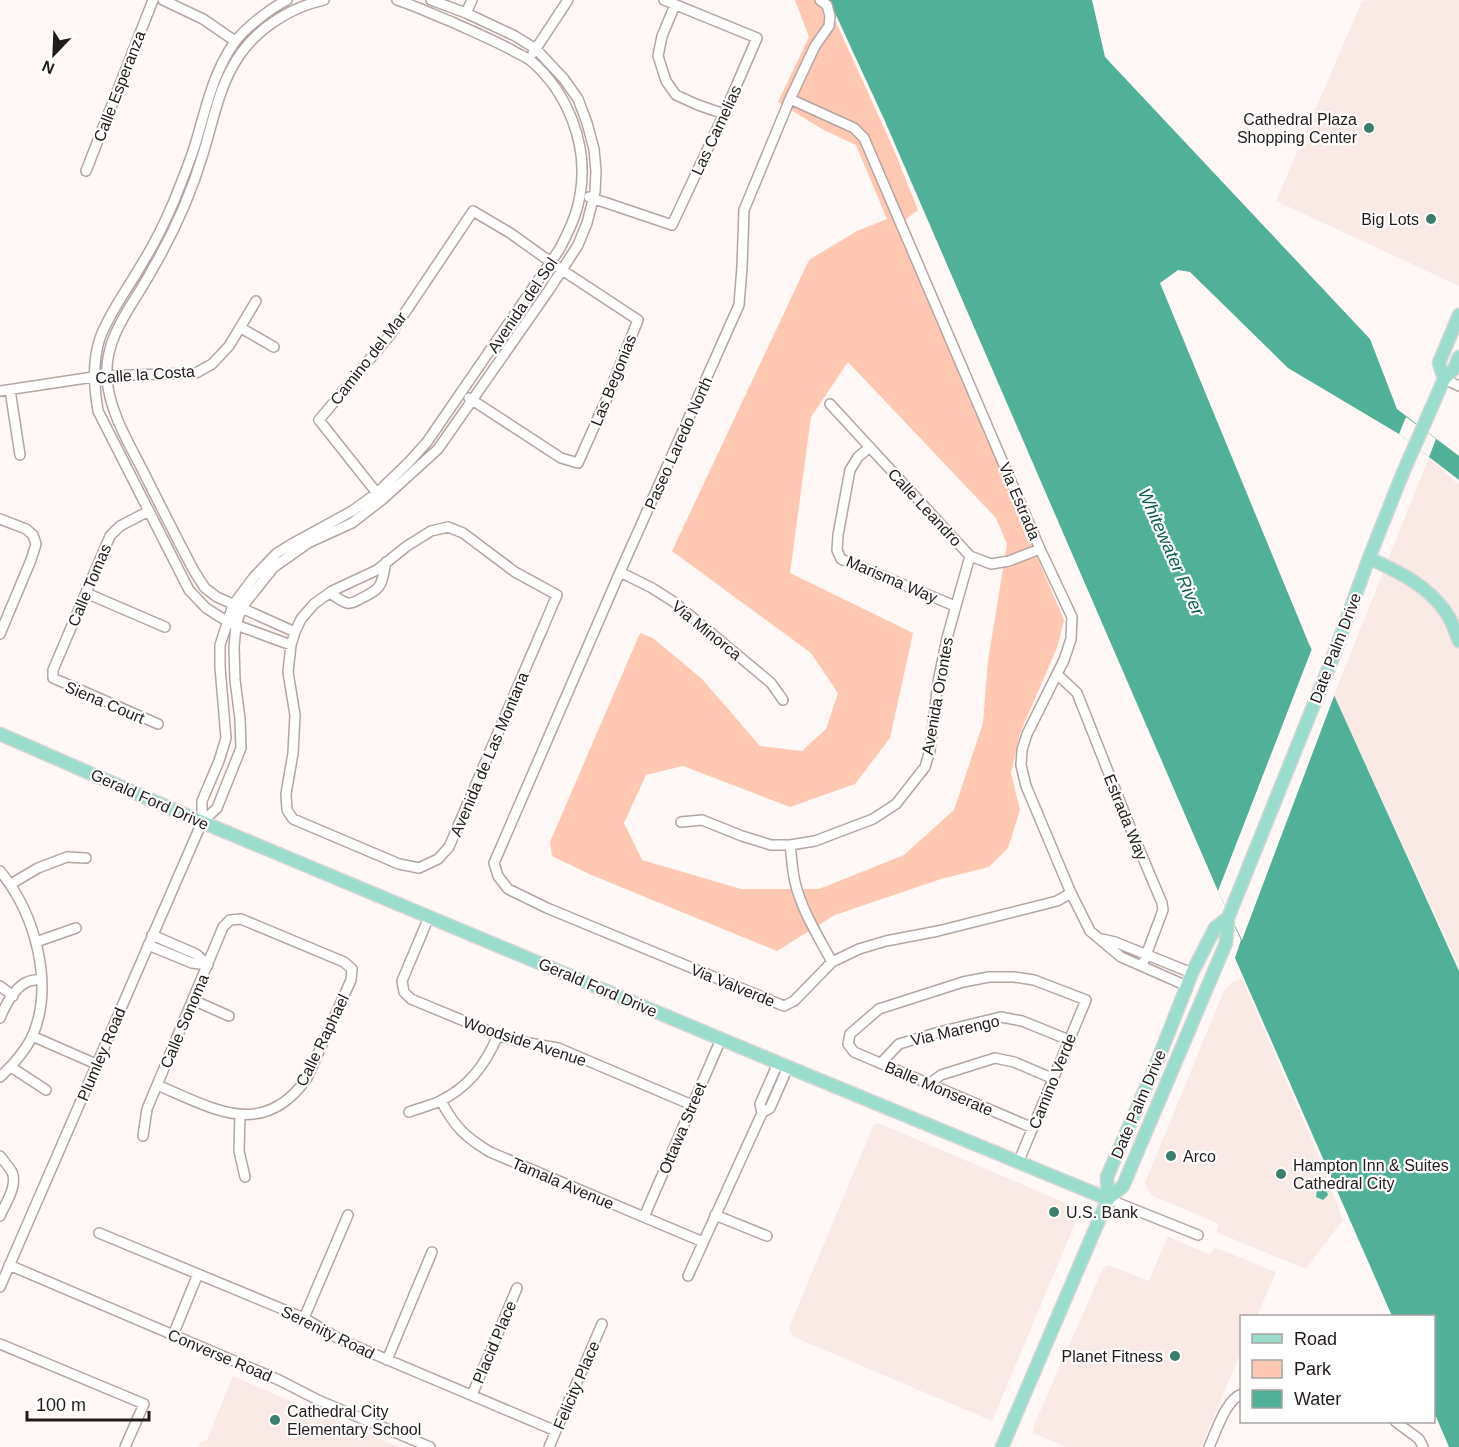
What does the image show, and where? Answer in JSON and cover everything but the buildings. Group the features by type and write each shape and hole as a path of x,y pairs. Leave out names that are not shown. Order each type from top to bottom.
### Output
{"main road":[{"name":"Date Palm Drive","path":"1444,379 1439,363 1459,315"},
{"name":"Date Palm Drive","path":"1108,1199 1123,1186 1226,943 1228,918 1333,657 1402,475 1444,379 1454,369 1459,357"},
{"path":"1369,558 1416,581 1446,612 1459,641"},
{"name":"Gerald Ford Drive","path":"0,734 202,822 1108,1199"},
{"name":"Date Palm Drive","path":"1002,1447 1108,1199 1107,1177 1157,1062 1192,973 1215,928 1228,918"},
{"path":"1185,1039 1183,1019 1196,984 1196,977 1192,973"}],"street":[{"name":"Calle Esperanza","path":"86,171 153,0"},
{"path":"163,0 203,19 235,41"},
{"path":"287,0 244,32 235,41 220,66 212,84 194,148 169,212 99,340 94,391 98,411 189,590 206,608 232,623 291,645"},
{"path":"295,632 217,597 205,588 194,571 129,442 110,399 106,376 107,360 118,327 152,272 172,232 195,179 228,75 238,57 258,36 288,12 324,0"},
{"name":"Avenida del Sol","path":"380,496 427,442 551,262 573,221 583,173 578,141 567,107 556,89 528,59 489,38 397,0"},
{"name":"Avenida del Sol","path":"202,822 202,801 226,738 220,676 220,645 254,577 290,544 380,496 438,449 562,270 578,245 587,224 594,198 596,171 594,149 578,99 564,79 536,49 516,36 432,0"},
{"path":"466,13 472,0"},
{"path":"528,59 568,0"},
{"name":"Las Camelias","path":"580,196 594,198 672,225 757,38 664,0"},
{"name":"Paseo Laredo North","path":"498,876 494,862 739,305 744,210 790,99 815,46 829,26 830,16 823,2"},
{"path":"675,5 662,36 658,56 666,81 676,95 724,114"},
{"name":"Via Estrada","path":"790,99 854,128 864,138 1040,549 1072,617 1071,639 1058,674 1027,734 1022,750 1021,765 1026,786 1071,893 1090,931 1121,957 1187,986"},
{"name":"Las Begonias","path":"462,393 561,458 578,463 638,320 562,270 510,232 473,212"},
{"name":"Camino del Mar","path":"380,496 319,420 390,334 473,212"},
{"name":"Calle la Costa","path":"0,391 94,377 196,373 212,364 230,346 256,302"},
{"path":"241,328 274,346"},
{"path":"1444,379 1459,386"},
{"path":"10,390 20,455"},
{"name":"Calle Leandro","path":"830,404 970,556 991,564 1010,561 1040,549"},
{"name":"Marisma Way","path":"870,447 858,457 850,470 838,536 837,550 841,559 955,606"},
{"name":"Calle Tomas","path":"53,678 53,670 110,536 120,526 149,512"},
{"path":"0,519 26,529 33,535 36,544 0,634"},
{"name":"Avenida de Las Montana","path":"447,527 463,533 515,572 556,596 448,847 438,859 419,868 399,864 293,819 286,810 285,794 293,753 295,715 288,672 295,632 301,619 314,604 330,592 377,570 386,562 431,531 447,527"},
{"name":"Avenida Orontes","path":"681,822 702,820 771,845 790,845 814,841 873,819 896,804 925,766 930,750 938,682 947,638 970,556"},
{"path":"330,592 346,603 351,603 376,591 383,578 386,562"},
{"name":"Via Minorca","path":"620,572 674,602 771,683 783,700"},
{"path":"86,593 165,627"},
{"name":"Avenida del Sol","path":"202,822 217,808 241,748 232,623"},
{"name":"Estrada Way","path":"1058,674 1077,693 1162,903 1163,910 1142,966"},
{"name":"Siena Court","path":"53,678 158,724"},
{"name":"Plumley Road","path":"0,1287 202,822"},
{"path":"790,845 795,885 816,933 832,962"},
{"path":"11,884 38,868 67,856 86,858"},
{"path":"0,871 11,884 23,906 36,942 41,979 40,1008 32,1036 24,1052 0,1077"},
{"name":"Via Valverde","path":"498,876 508,889 547,908 784,1006 794,1001 832,962 859,949 1057,901 1071,893"},
{"name":"Woodside Avenue","path":"429,917 402,981 404,992 411,999 498,1035 517,1041 558,1048 692,1105"},
{"name":"Calle Sonoma","path":"143,1136 147,1109 224,927 230,920 241,919 344,962 352,969 351,980"},
{"path":"36,942 76,928"},
{"path":"152,935 196,954 208,965"},
{"path":"1100,939 1116,942 1192,973"},
{"path":"148,945 192,963 208,965"},
{"name":"Camino Verde","path":"848,1044 850,1034 879,1009 989,976 1014,976 1034,980 1086,1000 1018,1163"},
{"path":"0,1018 19,988 27,981 41,979"},
{"name":"Calle Raphael","path":"157,1085 215,1109 240,1115 259,1114 275,1108 289,1100 307,1078 351,980"},
{"path":"0,986 13,996"},
{"path":"193,1000 229,1016"},
{"name":"Via Marengo","path":"880,1063 899,1044 1001,1017 1022,1021 1069,1040"},
{"path":"409,1112 441,1101 463,1086 479,1071 498,1035"},
{"path":"32,1036 96,1064"},
{"name":"Ottawa Street","path":"644,1217 721,1039"},
{"name":"Balle Monserate","path":"848,1044 854,1052 1033,1128"},
{"path":"929,1084 941,1075 995,1058 1014,1062 1054,1079"},
{"path":"762,1113 760,1105 763,1097 783,1065"},
{"path":"688,1276 762,1113 770,1108 783,1065"},
{"path":"11,1067 46,1090"},
{"path":"763,1097 772,1101"},
{"name":"Tamala Avenue","path":"441,1101 460,1130 490,1152 703,1242"},
{"path":"240,1115 239,1150 245,1177"},
{"path":"0,1155 12,1172 14,1180 0,1216"},
{"name":"Gerald Ford Drive","path":"1108,1199 1198,1235"},
{"path":"304,1318 348,1215"},
{"path":"715,1215 766,1236"},
{"name":"Serenity Road","path":"99,1233 304,1318 333,1336 556,1431"},
{"path":"387,1360 432,1252"},
{"name":"Converse Road","path":"9,1265 430,1447"},
{"path":"173,1335 198,1274"},
{"name":"Placid Place","path":"472,1395 517,1288"},
{"name":"Felicity Place","path":"549,1447 602,1324"},
{"path":"0,1344 144,1404 125,1447"},
{"path":"1209,1447 1228,1404 1240,1394"},
{"path":"1397,1423 1419,1439 1423,1447"}],"shaded area":[{"path":"1459,0 1459,286 1276,201 1362,1"},
{"path":"1429,457 1459,485 1459,967 1334,695"},
{"path":"1242,978 1318,1154 1343,1220 1306,1269 1216,1232 1219,1224 1151,1195 1145,1183 1223,993 1231,983"},
{"path":"878,1123 1075,1207 1079,1214 992,1421 794,1337 789,1328 874,1124"},
{"path":"1167,1238 1210,1255 1214,1247 1276,1272 1257,1315 1240,1315 1240,1354 1201,1447 1066,1447 1033,1433 1035,1423 1103,1268 1109,1265 1149,1281"},
{"name":"Cathedral City Elementary School","path":"233,1376 400,1447 199,1447 200,1443 207,1440"}],"green space":[{"path":"795,0 826,0 894,150 918,210 896,227 1064,620 1057,648 1020,733 1011,773 1020,810 1008,848 989,867 941,879 835,915 777,951 589,874 552,856 550,842 640,633 653,638 702,679 760,746 802,751 826,729 838,693 811,653 672,551 809,260 857,231 887,219 856,145 822,129 778,102 809,37","holes":["848,362 996,518 1007,544 988,661 983,723 954,810 904,855 819,889 741,889 642,860 624,823 646,775 683,766 790,807 855,784 890,738 913,633 790,573 811,417"]}],"water":[{"name":"Whitewater River","path":"829,0 1092,0 1105,57 1370,339 1397,409 1459,456 1459,480 1399,434 1288,368 1190,272 1178,270 1160,283 1309,644 1459,971 1459,1447 1449,1447 1435,1414 1435,1315 1392,1315 1235,958 1241,940 884,119"},
{"path":"1317,1179 1323,1181 1328,1195 1323,1200 1316,1197 1317,1189 1311,1187 1312,1182"}],"pier":[{"path":"1406,417 1436,439 1429,457 1399,434"},
{"path":"1313,646 1336,691 1242,940 1218,891"}],"place":[{"name":"Cathedral Plaza Shopping Center","path":"1369,128"},
{"name":"Big Lots","path":"1431,219"},
{"name":"Arco","path":"1171,1156"},
{"name":"Hampton Inn & Suites Cathedral City","path":"1281,1174"},
{"name":"U.S. Bank","path":"1054,1212"},
{"name":"Planet Fitness","path":"1175,1356"},
{"name":"Cathedral City Elementary School","path":"275,1420"}]}
